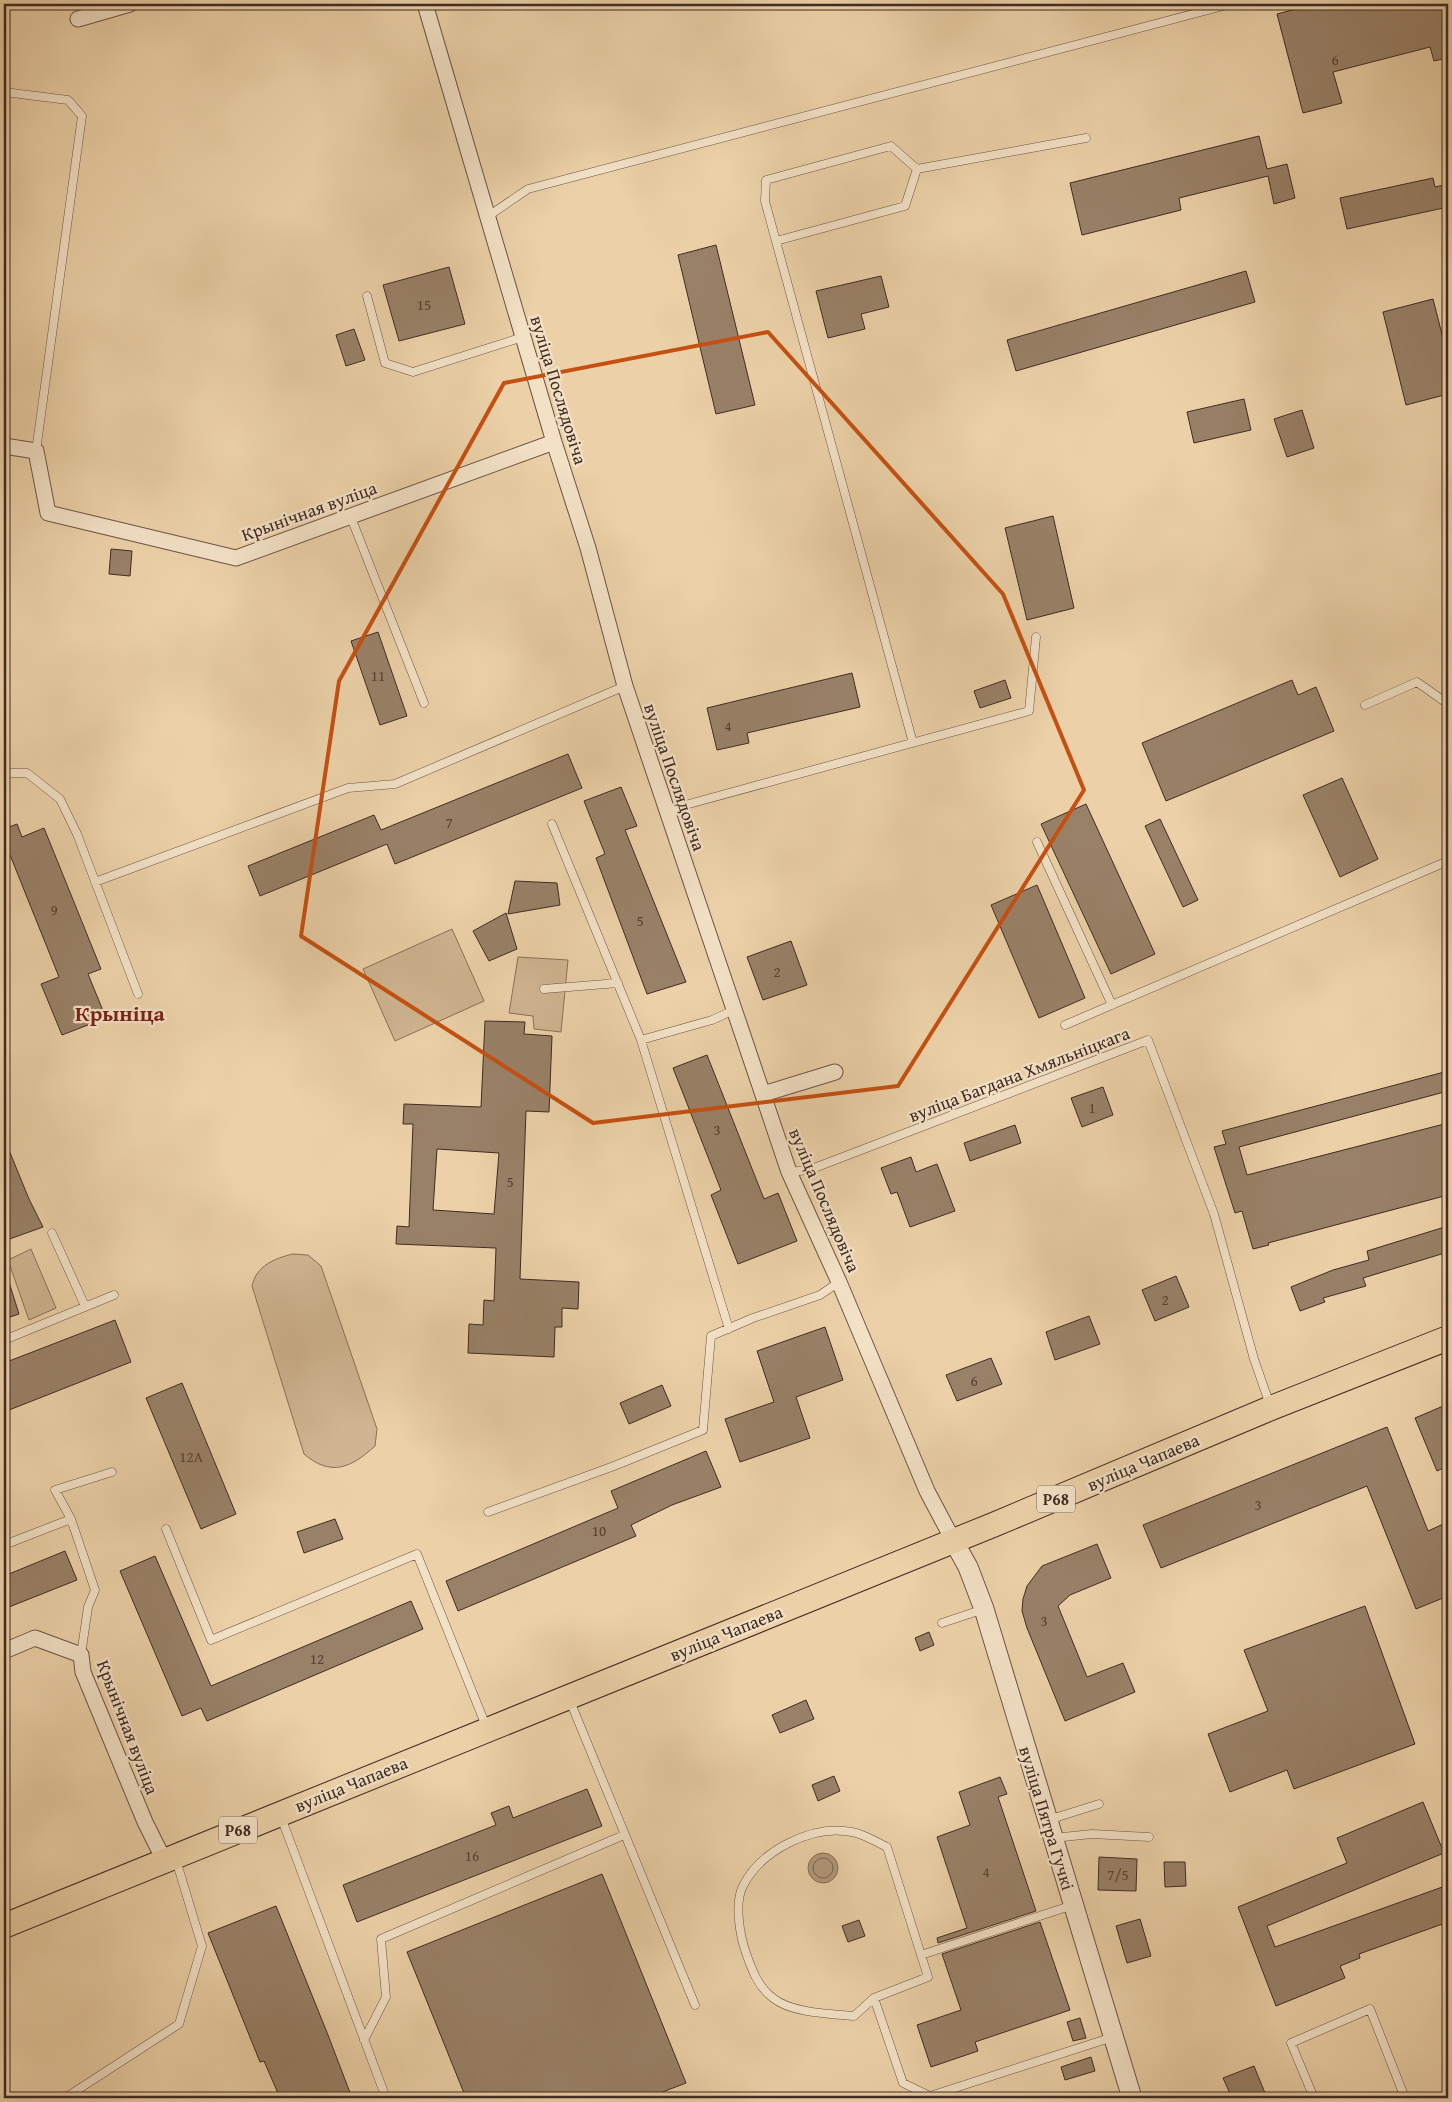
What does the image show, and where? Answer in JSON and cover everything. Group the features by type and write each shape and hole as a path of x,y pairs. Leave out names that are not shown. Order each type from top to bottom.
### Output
{"main road":[{"name":"вуліца Чапаева","path":"4,1926 953,1540 1271,1408 1448,1338"}],"street":[{"path":"78,19 130,4"},
{"name":"вуліца Послядовіча","path":"425,4 554,442 588,548 625,686 789,1172 839,1282 926,1491 953,1540"},
{"name":"Крынічная вуліца","path":"36,451 48,513 236,558 554,442"},
{"path":"4,446 36,451"},
{"path":"763,1094 835,1072"},
{"name":"вуліца Пятра Гучкі","path":"953,1540 968,1567 984,1609 1132,2098"},
{"name":"Крынічная вуліца","path":"4,1651 35,1638 81,1655 83,1672 145,1822 169,1858"}],"lane":[{"path":"487,216 528,190 1231,4"},
{"path":"4,92 68,100 82,116 36,451"},
{"path":"917,169 1086,138"},
{"path":"913,743 765,202 766,180 891,146 917,169"},
{"path":"776,241 905,206 917,169"},
{"path":"367,296 385,363 413,372 523,337"},
{"path":"350,516 424,703"},
{"path":"667,810 1029,711 1036,637"},
{"path":"1365,704 1417,682 1448,704"},
{"path":"95,882 348,788 395,784 625,686"},
{"path":"4,773 27,773 60,799 95,882 138,994"},
{"path":"552,824 641,1040 729,1328"},
{"path":"1037,842 1112,1005"},
{"path":"1065,1025 1448,861"},
{"path":"544,989 618,983"},
{"path":"641,1040 712,1020 734,1010"},
{"name":"вуліца Багдана Хмяльніцкага","path":"789,1172 809,1170 1148,1040 1214,1214 1254,1359 1271,1408"},
{"path":"52,1233 85,1306"},
{"path":"488,1512 614,1466 703,1430 710,1336 820,1295 839,1282"},
{"path":"4,1340 114,1294"},
{"path":"81,1655 88,1607 96,1590 71,1518 55,1490 112,1472"},
{"path":"4,1545 71,1518"},
{"path":"166,1529 211,1640 417,1554 487,1729"},
{"path":"942,1623 984,1609"},
{"path":"568,1696 695,2005"},
{"path":"1048,1820 1099,1804"},
{"path":"280,1813 386,2098"},
{"path":"817,1832 852,1832 887,1847 928,1977 874,1998 854,2016 807,2012 774,1999 756,1979 744,1947 738,1916 742,1887 761,1863 788,1844 817,1832"},
{"path":"1053,1838 1092,1834 1149,1837"},
{"path":"364,2040 386,1998 381,1939 624,1835"},
{"path":"65,2098 179,2024 202,1946 169,1858"},
{"path":"921,1955 1073,1905"},
{"path":"874,1998 903,2083 930,2096 1113,2037"},
{"path":"1314,2098 1291,2043 1370,2009 1405,2098"}],"highlighted area":[{"path":"768,332 1003,594 1084,790 898,1086 593,1123 301,936 339,681 504,383"}],"shaded area":[{"path":"452,929 484,1001 395,1041 363,969"},
{"path":"518,957 568,960 561,1032 534,1029 533,1016 509,1013"},
{"path":"31,1249 56,1308 29,1320 8,1260"},
{"path":"293,1254 308,1255 321,1266 377,1429 375,1446 358,1460 341,1467 323,1466 304,1454 252,1286 258,1273 267,1264"}],"water":[{"path":"823,1853 834,1857 838,1868 834,1879 823,1883 812,1879 808,1868 812,1857"}],"building":[{"path":"1316,4 1448,4 1448,58 1434,61 1430,47 1333,72 1342,103 1303,113 1277,14"},
{"path":"1259,136 1267,169 1287,164 1295,198 1274,204 1268,176 1179,198 1181,210 1082,235 1070,183"},
{"path":"1433,178 1435,187 1448,184 1448,207 1347,229 1340,198"},
{"path":"716,245 755,405 716,414 678,255"},
{"path":"449,267 465,324 399,341 383,285"},
{"path":"1246,271 1255,302 1016,371 1007,340"},
{"path":"881,276 889,307 861,314 865,329 828,338 816,291"},
{"path":"1433,299 1448,358 1448,394 1406,405 1383,312"},
{"path":"354,329 365,360 346,366 336,335"},
{"path":"1244,399 1251,430 1194,443 1187,412"},
{"path":"1302,410 1314,448 1287,457 1274,419"},
{"path":"1053,516 1074,608 1027,620 1005,528"},
{"path":"111,549 132,551 130,576 109,574"},
{"path":"378,632 407,716 380,725 351,641"},
{"path":"852,673 860,707 747,733 749,743 717,750 707,708"},
{"path":"1005,680 1011,698 980,708 974,691"},
{"path":"1292,680 1298,695 1316,687 1334,731 1166,801 1142,743"},
{"path":"568,754 582,788 395,864 387,844 260,896 248,866 374,815 381,830"},
{"path":"1342,778 1378,859 1340,877 1303,795"},
{"path":"621,787 637,826 625,830 686,982 647,994 596,858 605,854 584,801"},
{"path":"1086,804 1155,954 1111,974 1041,824"},
{"path":"1160,819 1198,900 1183,907 1145,826"},
{"path":"17,824 22,837 44,828 101,969 88,974 106,1018 62,1035 41,984 59,977 4,840 4,829"},
{"path":"515,881 557,883 560,905 508,914"},
{"path":"1037,885 1085,998 1039,1018 991,905"},
{"path":"506,913 517,949 489,961 473,931"},
{"path":"791,941 807,985 763,1000 747,957"},
{"path":"485,1021 525,1022 524,1034 552,1036 549,1112 526,1111 520,1279 579,1282 578,1309 562,1308 562,1327 555,1327 554,1357 468,1353 469,1324 483,1325 484,1300 494,1301 496,1248 396,1244 397,1226 409,1227 413,1124 403,1124 404,1104 481,1107","holes":["437,1149 499,1153 494,1214 433,1210"]},
{"path":"707,1055 764,1199 778,1193 797,1241 738,1264 711,1195 721,1190 673,1068"},
{"path":"1448,1071 1448,1091 1239,1147 1247,1175 1448,1123 1448,1195 1268,1243 1269,1245 1253,1249 1242,1211 1235,1213 1214,1147 1226,1144 1222,1131"},
{"path":"1103,1087 1113,1115 1082,1127 1071,1098"},
{"path":"1015,1125 1021,1143 970,1161 964,1143"},
{"path":"4,1138 29,1199 43,1227 4,1241"},
{"path":"911,1157 916,1172 937,1164 955,1211 910,1227 897,1192 891,1194 881,1168"},
{"path":"1448,1226 1448,1252 1363,1278 1366,1286 1323,1298 1325,1302 1300,1311 1291,1287 1333,1270 1369,1260 1367,1251"},
{"path":"7,1276 19,1314 4,1319 4,1277"},
{"path":"1176,1276 1189,1307 1155,1321 1142,1290"},
{"path":"1089,1316 1100,1344 1055,1360 1046,1332"},
{"path":"115,1320 131,1362 4,1412 4,1363"},
{"path":"825,1327 843,1380 796,1397 810,1438 740,1462 725,1419 774,1402 757,1351"},
{"path":"991,1358 1002,1384 957,1401 946,1375"},
{"path":"182,1383 236,1514 201,1529 146,1398"},
{"path":"662,1385 671,1406 629,1424 620,1403"},
{"path":"1448,1404 1448,1466 1437,1471 1415,1418"},
{"path":"1387,1427 1428,1531 1448,1522 1448,1596 1416,1609 1367,1486 1161,1568 1143,1525"},
{"path":"706,1451 721,1487 672,1505 631,1525 636,1536 458,1611 446,1581 618,1508 611,1491"},
{"path":"335,1519 343,1539 304,1553 297,1532"},
{"path":"1097,1544 1111,1578 1070,1595 1058,1606 1087,1677 1123,1663 1135,1692 1065,1721 1027,1628 1022,1611 1023,1599 1027,1586 1042,1566"},
{"path":"65,1551 77,1580 4,1609 4,1576"},
{"path":"155,1556 211,1686 411,1601 423,1629 207,1721 201,1708 182,1716 120,1571"},
{"path":"1365,1606 1415,1744 1294,1789 1287,1770 1230,1792 1208,1734 1268,1711 1244,1650"},
{"path":"929,1632 934,1645 920,1651 915,1638"},
{"path":"806,1700 814,1719 780,1733 772,1715"},
{"path":"834,1776 840,1791 818,1801 812,1785"},
{"path":"1000,1777 1007,1794 998,1797 1036,1911 938,1943 937,1938 967,1928 937,1837 970,1825 959,1792"},
{"path":"587,1789 602,1826 357,1922 343,1885 496,1825 491,1813 509,1806 513,1818"},
{"path":"1423,1802 1444,1853 1267,1926 1275,1947 1448,1885 1448,1922 1359,1954 1360,1958 1340,1966 1345,1978 1276,2006 1238,1907 1347,1863 1337,1838"},
{"path":"1099,1857 1137,1859 1136,1891 1098,1890"},
{"path":"1164,1862 1185,1862 1186,1886 1165,1887"},
{"path":"602,1874 686,2083 647,2098 466,2098 407,1952"},
{"path":"276,1906 352,2098 280,2098 264,2061 260,2062 208,1933"},
{"path":"1140,1919 1151,1956 1127,1963 1116,1926"},
{"path":"859,1920 865,1936 848,1942 842,1926"},
{"path":"1040,1922 1070,2010 975,2042 978,2051 931,2067 917,2025 961,2010 942,1954"},
{"path":"1080,2018 1086,2038 1073,2041 1067,2022"},
{"path":"1091,2057 1095,2071 1065,2080 1061,2067"},
{"path":"1254,2066 1267,2098 1232,2098 1223,2078"}],"district":[{"name":"Крыніца","path":"120,1013"}]}
